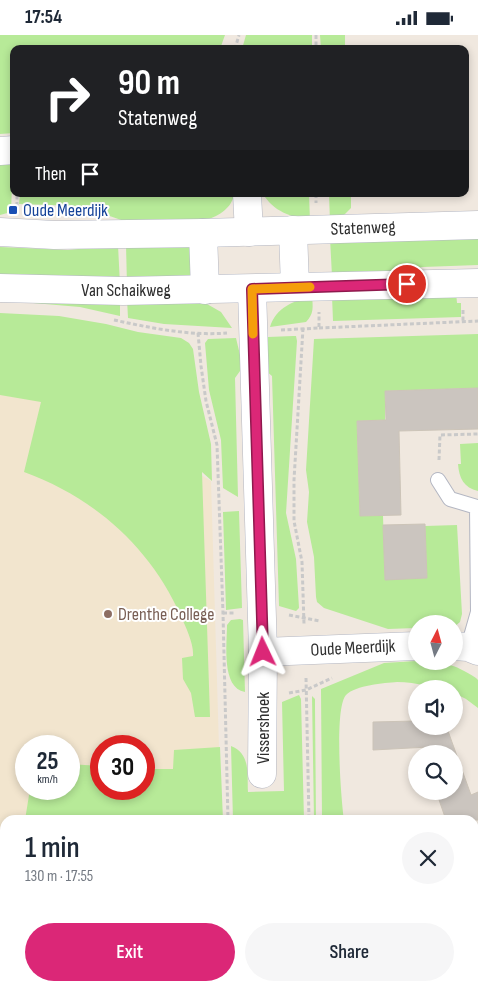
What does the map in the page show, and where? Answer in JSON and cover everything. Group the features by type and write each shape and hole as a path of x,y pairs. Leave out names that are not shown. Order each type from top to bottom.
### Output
{"street":[{"path":"0,231 54,235 249,232 248,197"},
{"name":"Statenweg","path":"249,232 478,225"},
{"path":"292,231 295,287"},
{"path":"203,233 205,290"},
{"path":"263,652 252,289 478,283"},
{"name":"Van Schaikweg","path":"0,288 85,291 252,289"},
{"name":"Oude Meerdijk","path":"263,652 408,645"},
{"name":"Vissershoek","path":"262,774 263,652"}],"lane":[{"path":"438,480 450,499 477,507 478,612 467,648"}],"path":[{"path":"16,210 17,197"},
{"path":"319,328 478,321"},
{"path":"303,328 294,480 294,521 302,562 309,815"},
{"path":"198,333 206,401 217,445 225,659 228,815"},
{"path":"438,480 440,435 478,434"},
{"path":"263,695 284,694 306,689 341,674"}],"shaded area":[{"name":"Drenthe College","path":"0,343 26,369 211,481 219,747 212,815 0,815"}],"green space":[{"path":"0,35 225,35 221,45 10,45 10,133 0,134"},
{"path":"246,35 312,35 312,45 243,45"},
{"path":"320,35 345,35 345,45 321,45"},
{"path":"0,160 10,160 11,212 0,215"},
{"path":"20,197 233,197 224,211 206,220 124,221 81,206 19,204"},
{"path":"265,197 309,197 310,221 289,215 277,209"},
{"path":"329,197 351,197 351,208 343,216 330,222"},
{"path":"478,232 478,265 423,267 347,278 332,276 330,238"},
{"path":"191,241 194,282 127,285 126,245"},
{"path":"118,245 120,285 0,281 0,247 68,250"},
{"path":"456,292 457,303 461,303 461,317 333,321 332,296"},
{"path":"312,296 312,313 306,322 270,327 277,314 286,306"},
{"path":"120,299 120,316 80,307 33,303"},
{"path":"127,299 208,301 207,304 221,312 232,328 164,324 128,318"},
{"path":"0,313 59,316 106,324 138,332 181,338 189,343 193,349 199,392 211,444 212,481 202,472 210,717 195,717 191,693 183,679 182,658 193,656 191,641 168,591 153,568 118,528 97,511 50,483 24,472 41,402 0,395"},
{"path":"478,334 478,388 385,391 385,420 357,421 360,516 383,516 385,579 427,578 425,526 457,525 462,615 408,615 408,628 388,629 324,608 317,602 314,557 307,522 309,492 306,470 314,339"},
{"path":"296,336 286,513 296,559 299,608 296,611 279,606 272,376 265,370 268,337"},
{"path":"236,338 240,355 240,371 235,378 238,497 223,488 221,440 209,390 205,343 208,339"},
{"path":"478,443 478,491 473,490 463,482 458,464 461,464 460,444"},
{"path":"239,511 242,608 226,610 223,512"},
{"path":"231,620 243,620 245,692 237,689 232,682 226,653 227,625"},
{"path":"408,662 408,670 463,670 476,678 478,680 478,708 463,698 463,680 408,680 408,683 397,682 363,687 346,695 342,703 339,735 343,815 322,815 321,689 384,663"},
{"path":"299,695 301,699 304,815 233,815 231,746 242,754 245,759 248,792 284,791 282,702"},
{"path":"312,696 315,699 316,815 314,815"},
{"path":"220,747 223,815 26,815 28,800 80,800 80,765 90,765 90,800 155,800 155,769 173,769 174,750"}],"building":[{"path":"478,388 478,429 399,431 401,515 360,516 357,421 386,420 385,391"},
{"path":"425,524 427,578 385,580 383,525"},
{"path":"408,721 408,735 449,735 453,745 408,745 408,748 373,750 373,722"},
{"path":"463,773 471,795 478,792 478,815 444,815 439,800 463,800"}],"slow traffic":[{"path":"253,334 252,289 310,287"}],"place":[{"name":"Oude Meerdijk","path":"13,210"},
{"name":"Drenthe College","path":"108,614"}],"route":[{"path":"263,652 252,289 407,284"}]}
